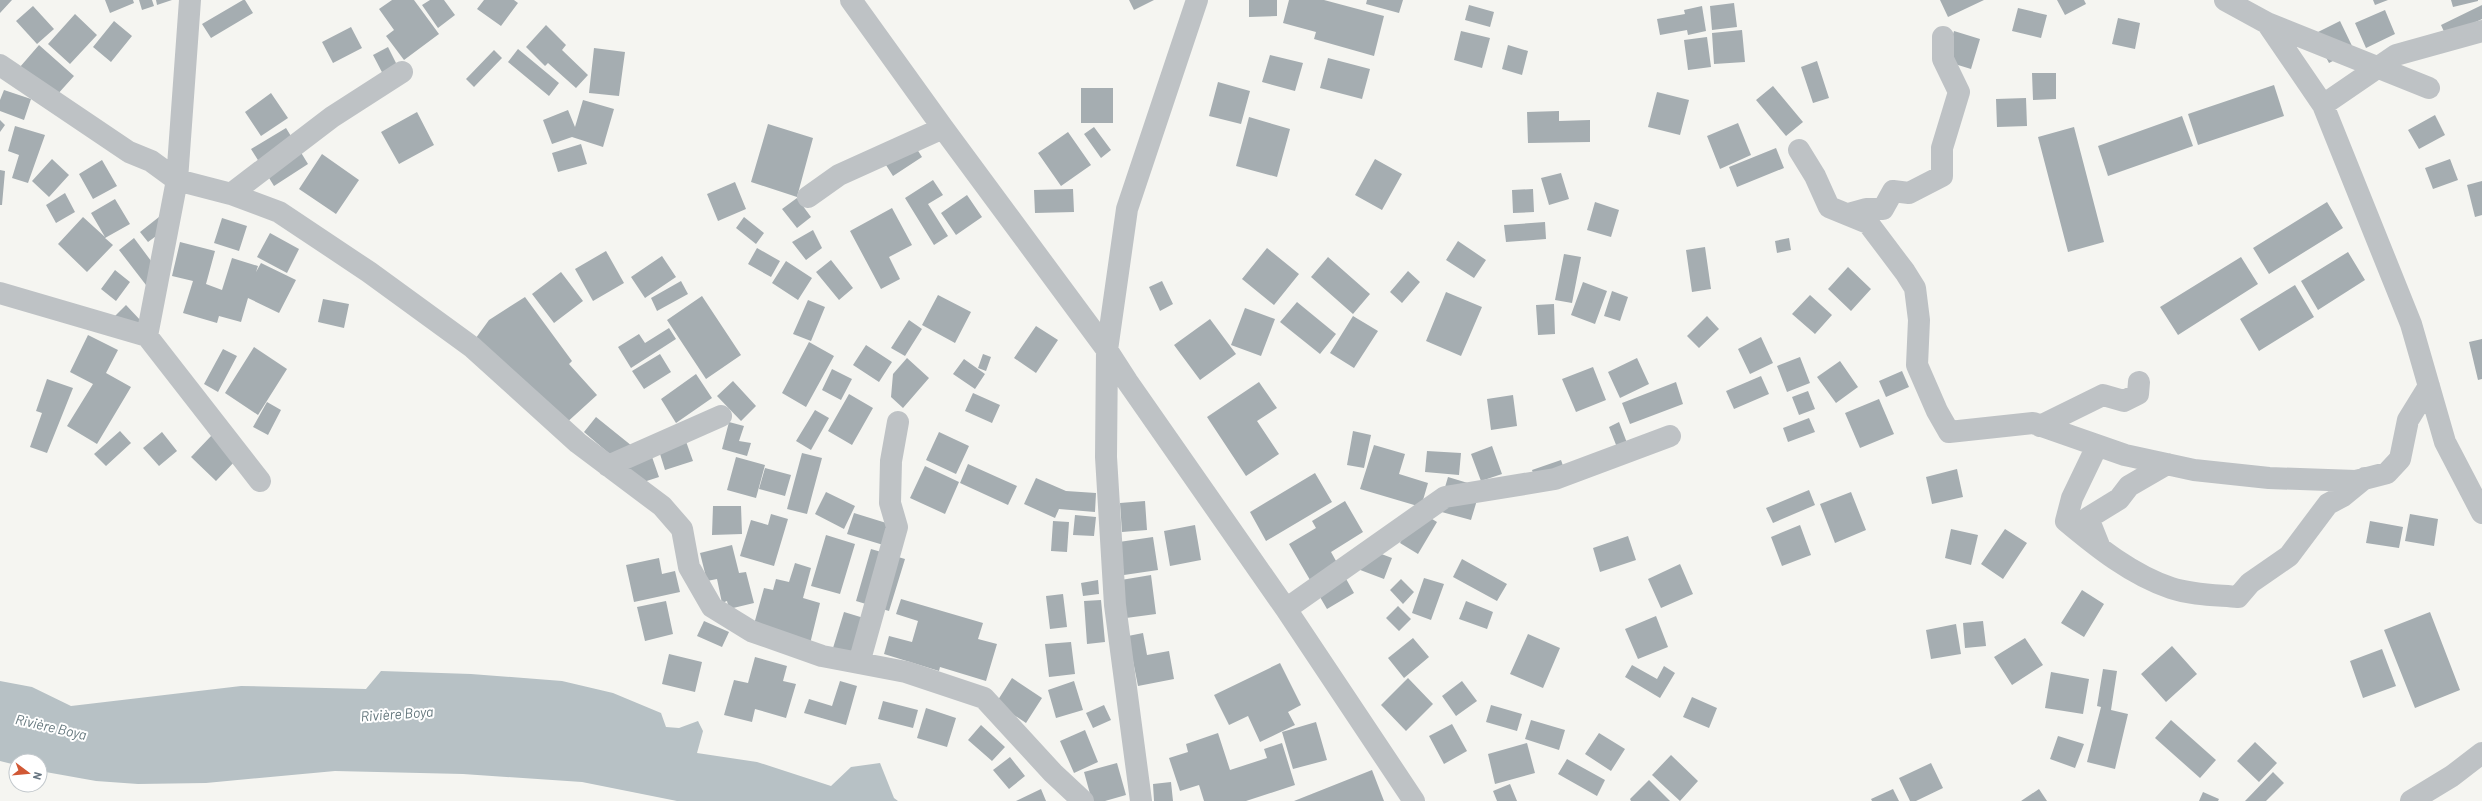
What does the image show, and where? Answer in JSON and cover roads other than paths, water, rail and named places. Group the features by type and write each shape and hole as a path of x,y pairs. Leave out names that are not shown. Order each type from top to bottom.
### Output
{"street":[{"path":"148,336 177,180 190,0"},
{"path":"851,0 943,128 1107,350 1126,381 1286,609 1414,801"},
{"path":"1141,801 1114,605 1106,457 1107,350 1128,209 1197,0"},
{"path":"2225,0 2267,23 2429,88"},
{"path":"2267,23 2323,105 2411,324 2445,442 2482,513"},
{"path":"2323,105 2396,55 2482,31"},
{"path":"1848,214 1866,209 1883,209 1893,191 1909,193 1942,176 1942,148 1959,92 1943,59 1943,37"},
{"path":"0,65 129,152 151,161 177,180 231,194 279,212 369,272 472,347 578,443 662,506 682,529 689,567 712,608 751,632 822,656 906,672 984,698 1053,773 1083,801"},
{"path":"231,194 332,117 402,72"},
{"path":"808,197 839,175 943,128"},
{"path":"1799,150 1815,176 1829,207 1868,223 1905,272 1914,288 1919,320 1917,365 1937,411 1949,432 2032,423 2125,455 2194,470 2269,478 2356,481 2387,473 2400,459 2408,420 2429,386"},
{"path":"0,293 148,336 260,481"},
{"path":"2040,426 2103,395 2124,401 2138,394 2139,382"},
{"path":"608,466 721,416"},
{"path":"859,663 897,526 890,496 891,461 898,422"},
{"path":"1286,609 1445,497 1555,479 1670,436"},
{"path":"2097,446 2072,498 2066,521 2124,565 2172,588 2208,595 2238,596 2250,583 2289,556 2328,504 2343,496 2365,478"},
{"path":"2100,548 2088,518 2119,499 2129,486 2167,464"},
{"path":"2411,801 2452,776 2482,753"}],"water":[{"name":"Rivière Boya","path":"381,671 471,674 562,681 613,693 661,713 666,727 679,728 698,721 703,731 697,753 757,762 831,786 851,767 880,763 894,798 898,801 677,801 582,782 463,774 335,771 206,783 138,784 96,781 48,772 48,753 8,753 8,763 0,761 0,681 32,687 71,706 241,686 366,689"}]}
